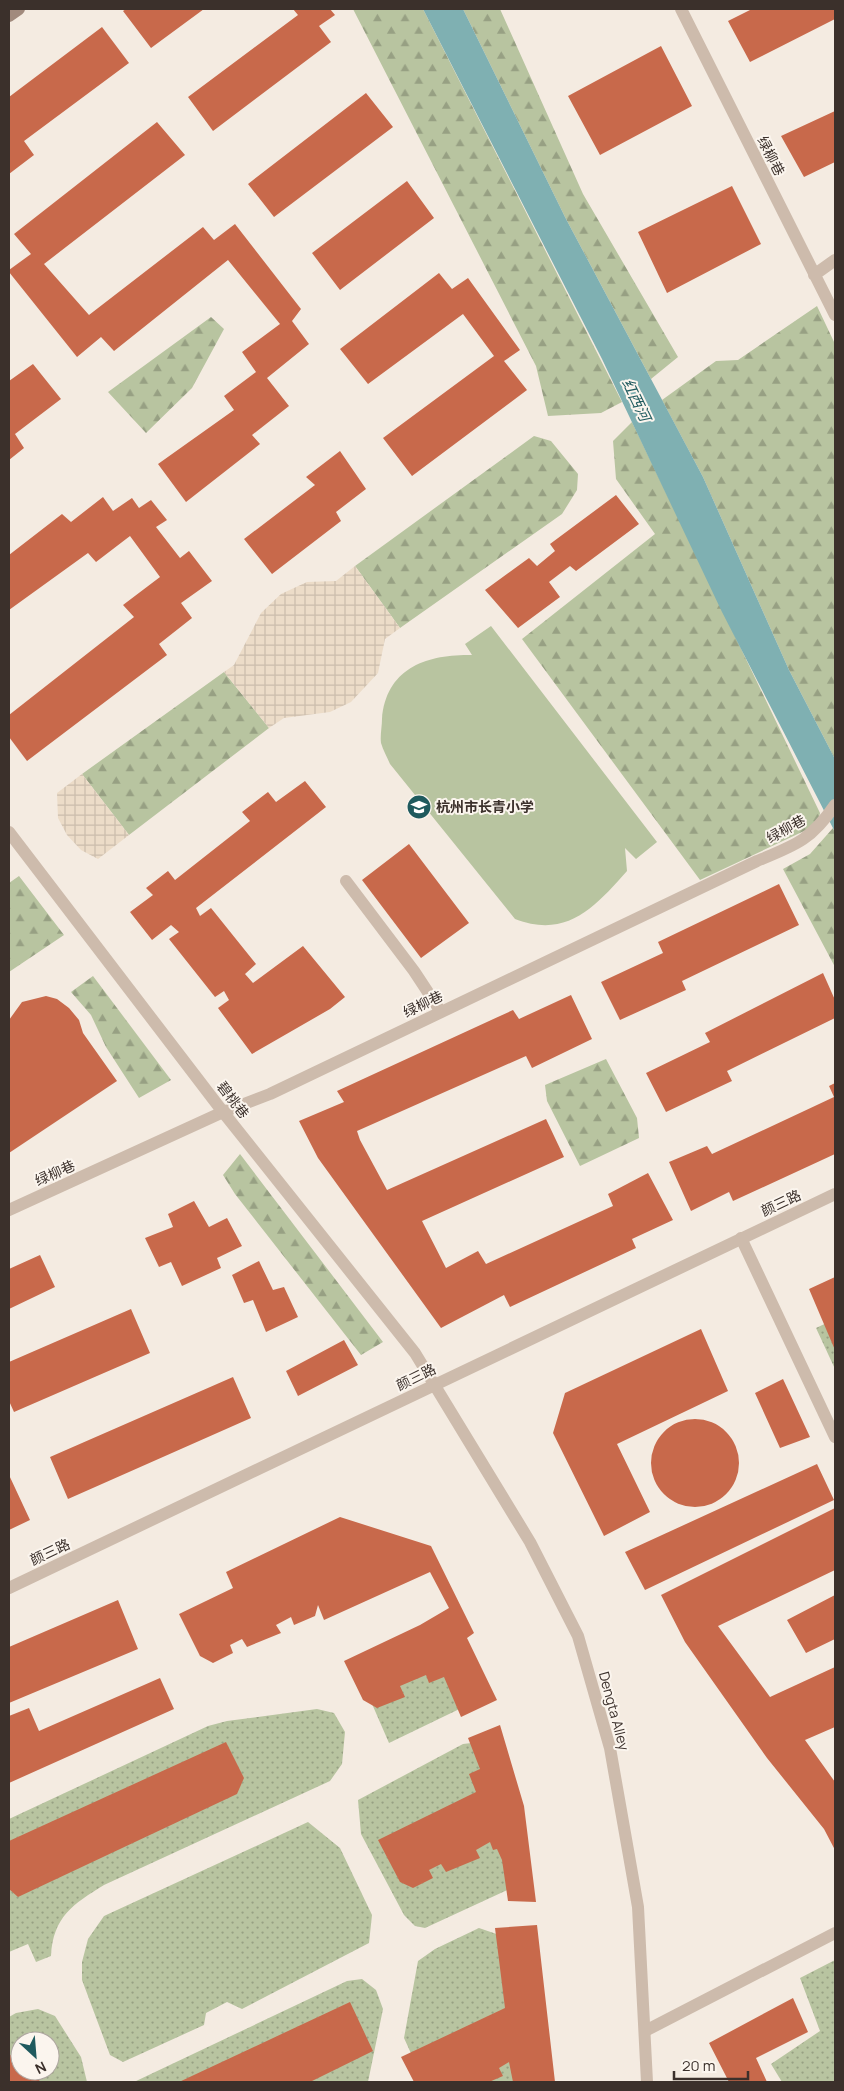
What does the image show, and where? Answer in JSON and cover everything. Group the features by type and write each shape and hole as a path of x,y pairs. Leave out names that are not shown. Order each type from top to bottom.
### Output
{"main road":[{"path":"9,16 19,9"}],"street":[{"name":"绿柳巷","path":"681,9 835,315"},
{"path":"814,275 835,260"},
{"name":"绿柳巷","path":"9,1210 223,1112 270,1094 757,861 782,851 809,837 821,825 835,805"},
{"name":"碧桃巷","path":"9,832 223,1112 415,1353 435,1385"},
{"path":"346,881 414,970 441,1012"},
{"name":"颜三路","path":"9,1588 835,1194"},
{"path":"741,1238 835,1437"},
{"name":"Dengta Alley","path":"435,1385 530,1542 578,1636 610,1748 638,1906 648,2082"},
{"path":"645,2031 835,1933"}],"green space":[{"path":"353,9 423,9 622,402 601,413 548,416 536,366"},
{"path":"463,9 500,9 583,194 678,357 651,379 565,217"},
{"path":"817,306 835,344 835,759 789,670 703,477 662,400 716,361 738,360"},
{"path":"211,317 224,329 192,388 146,433 108,392"},
{"path":"632,422 820,813 817,825 700,880 522,639 655,534 616,479 613,441"},
{"path":"534,436 551,441 578,474 577,490 562,514 400,628 355,566"},
{"path":"491,626 657,842 636,859 625,848 627,871 591,907 565,922 550,925 533,924 515,919 390,764 381,743 385,702 391,687 400,676 425,661 455,655 472,655 465,644"},
{"path":"224,672 269,728 129,835 82,774"},
{"path":"833,828 835,832 835,967 783,869 810,854"},
{"path":"19,876 64,935 9,972 9,883"},
{"path":"93,976 171,1080 139,1098 106,1047 91,1015 71,992"},
{"path":"606,1059 637,1118 639,1138 580,1166 547,1101 545,1085"},
{"path":"240,1154 383,1342 361,1355 235,1194 223,1175"},
{"path":"835,1319 835,1369 816,1328"},
{"path":"438,1634 476,1701 389,1743 359,1674"},
{"path":"317,1709 334,1713 345,1732 342,1764 330,1781 104,1885 74,1906 60,1921 51,1956 36,1962 28,1944 9,1952 9,1819 208,1726 227,1721"},
{"path":"480,1742 516,1886 425,1928 415,1926 404,1915 361,1834 358,1800 463,1744"},
{"path":"308,1822 340,1848 372,1915 369,1943 242,2009 227,2002 206,2013 204,2025 123,2062 110,2055 82,1980 82,1962 88,1939 104,1916"},
{"path":"479,1928 508,1938 527,2082 424,2082 404,2038 418,1961 435,1949"},
{"path":"835,1960 835,2082 782,2082 771,2064 820,2031 800,1978"},
{"path":"362,1979 376,1990 383,2009 368,2082 134,2082 347,1981"},
{"path":"38,2009 55,2016 81,2057 87,2082 9,2082 9,2017 16,2013"}],"shaded area":[{"path":"355,566 400,628 385,639 378,673 351,702 330,712 284,718 269,728 224,672 234,665 261,613 281,594 307,582 336,581"},
{"path":"82,774 129,835 98,859 81,850 67,835 58,818 57,793"}],"water":[{"name":"红西河","path":"423,9 463,9 565,217 703,477 789,670 835,759 835,832 722,612 602,359"}],"building":[{"path":"126,9 204,9 151,48 123,11"},
{"path":"293,9 330,9 335,15 319,26 331,42 213,131 188,97 298,15"},
{"path":"752,9 835,9 835,19 750,62 728,21"},
{"path":"102,27 129,63 24,141 34,155 9,174 9,97"},
{"path":"661,46 692,106 600,155 568,96"},
{"path":"366,93 393,127 274,217 248,184"},
{"path":"835,111 835,162 804,177 781,136"},
{"path":"157,122 185,155 44,264 89,315 203,227 214,240 235,224 301,309 292,321 309,344 267,378 289,406 252,435 260,444 186,502 158,464 234,410 224,396 256,372 242,352 280,324 228,260 114,351 101,337 77,357 9,272 9,270 31,254 14,234"},
{"path":"407,181 434,218 340,290 312,253"},
{"path":"732,186 761,244 667,293 638,232"},
{"path":"439,273 452,289 468,278 520,350 504,361 527,390 412,476 383,438 494,356 463,314 368,384 340,349"},
{"path":"33,364 61,399 15,434 24,448 9,460 9,381"},
{"path":"340,451 366,489 336,512 341,521 272,574 244,539 315,485 306,477"},
{"path":"616,495 639,524 576,571 570,566 549,582 560,597 518,628 485,590 529,558 537,566 555,551 550,544"},
{"path":"103,497 113,511 132,498 139,508 151,500 167,520 156,527 180,558 189,551 212,581 181,603 192,618 159,644 167,655 27,761 9,737 9,715 134,617 123,605 160,577 130,536 96,562 88,553 9,610 9,555 62,514 71,522"},
{"path":"305,781 326,807 196,908 200,916 211,908 256,964 245,974 253,983 303,946 345,997 330,1009 252,1054 218,1008 229,1000 224,991 215,997 169,939 179,932 171,925 152,940 130,912 153,895 146,888 168,871 175,880 250,821 242,812 268,792 276,802"},
{"path":"409,844 469,923 421,958 362,880"},
{"path":"779,884 799,925 682,981 686,990 620,1020 601,982 663,953 658,942"},
{"path":"823,973 835,1000 835,1018 727,1071 732,1081 666,1112 646,1073 710,1042 705,1033"},
{"path":"571,995 592,1039 532,1068 526,1056 357,1131 360,1140 387,1190 546,1119 564,1157 422,1221 446,1268 478,1251 486,1264 613,1206 608,1194 648,1173 673,1220 632,1239 636,1248 510,1307 504,1295 441,1328 318,1158 299,1121 344,1102 337,1091 513,1010 519,1019"},
{"path":"46,996 57,999 69,1008 79,1020 83,1033 117,1081 9,1153 9,1020 22,1002"},
{"path":"835,1083 835,1154 733,1201 729,1192 691,1211 669,1162 707,1146 712,1154 834,1097 829,1086"},
{"path":"194,1201 209,1227 227,1218 242,1246 217,1258 221,1268 182,1286 171,1262 159,1267 145,1238 173,1227 168,1214"},
{"path":"40,1255 55,1287 9,1309 9,1269"},
{"path":"259,1261 273,1290 284,1287 298,1317 266,1332 253,1300 244,1303 232,1275"},
{"path":"835,1277 835,1350 809,1289"},
{"path":"131,1309 150,1353 14,1412 9,1401 9,1362"},
{"path":"701,1329 728,1391 617,1444 650,1512 604,1536 553,1433 565,1393"},
{"path":"344,1340 358,1365 298,1396 286,1371"},
{"path":"233,1377 251,1418 68,1499 50,1457"},
{"path":"783,1379 810,1437 780,1448 755,1393"},
{"path":"695,1419 712,1423 726,1432 735,1446 739,1463 735,1480 726,1494 712,1503 695,1507 678,1503 664,1494 655,1480 651,1463 655,1446 664,1432 678,1423"},
{"path":"817,1464 834,1500 645,1590 625,1552"},
{"path":"9,1475 30,1520 9,1530"},
{"path":"835,1508 835,1570 718,1626 770,1697 835,1667 835,1727 805,1740 835,1782 835,1850 824,1829 767,1758 685,1642 661,1595"},
{"path":"340,1517 431,1546 474,1633 467,1638 497,1700 461,1717 444,1677 429,1683 426,1675 400,1686 405,1697 377,1708 363,1700 344,1661 420,1625 449,1608 430,1572 324,1620 318,1605 315,1616 294,1625 291,1617 276,1625 281,1633 247,1647 242,1639 230,1645 233,1653 213,1663 200,1656 179,1614 233,1588 226,1572"},
{"path":"835,1595 835,1639 806,1653 787,1620"},
{"path":"118,1600 138,1649 9,1703 9,1647"},
{"path":"160,1678 174,1709 9,1783 9,1716 29,1708 39,1731"},
{"path":"500,1725 524,1806 536,1902 508,1901 502,1860 497,1849 493,1850 490,1842 476,1850 480,1858 446,1872 441,1864 429,1870 433,1878 413,1888 400,1882 378,1840 476,1792 469,1774 480,1769 468,1738"},
{"path":"226,1742 244,1778 237,1794 18,1897 9,1889 9,1841"},
{"path":"537,1925 555,2082 513,2082 509,2062 499,2068 503,2076 489,2082 414,2082 401,2057 505,2008 495,1928"},
{"path":"793,1998 808,2032 756,2058 767,2082 729,2082 709,2043"},
{"path":"350,2002 373,2051 310,2082 179,2082"},
{"path":"9,2056 10,2081 40,2082 9,2082"}],"place":[{"name":"杭州市长青小学","path":"419,807"}]}
